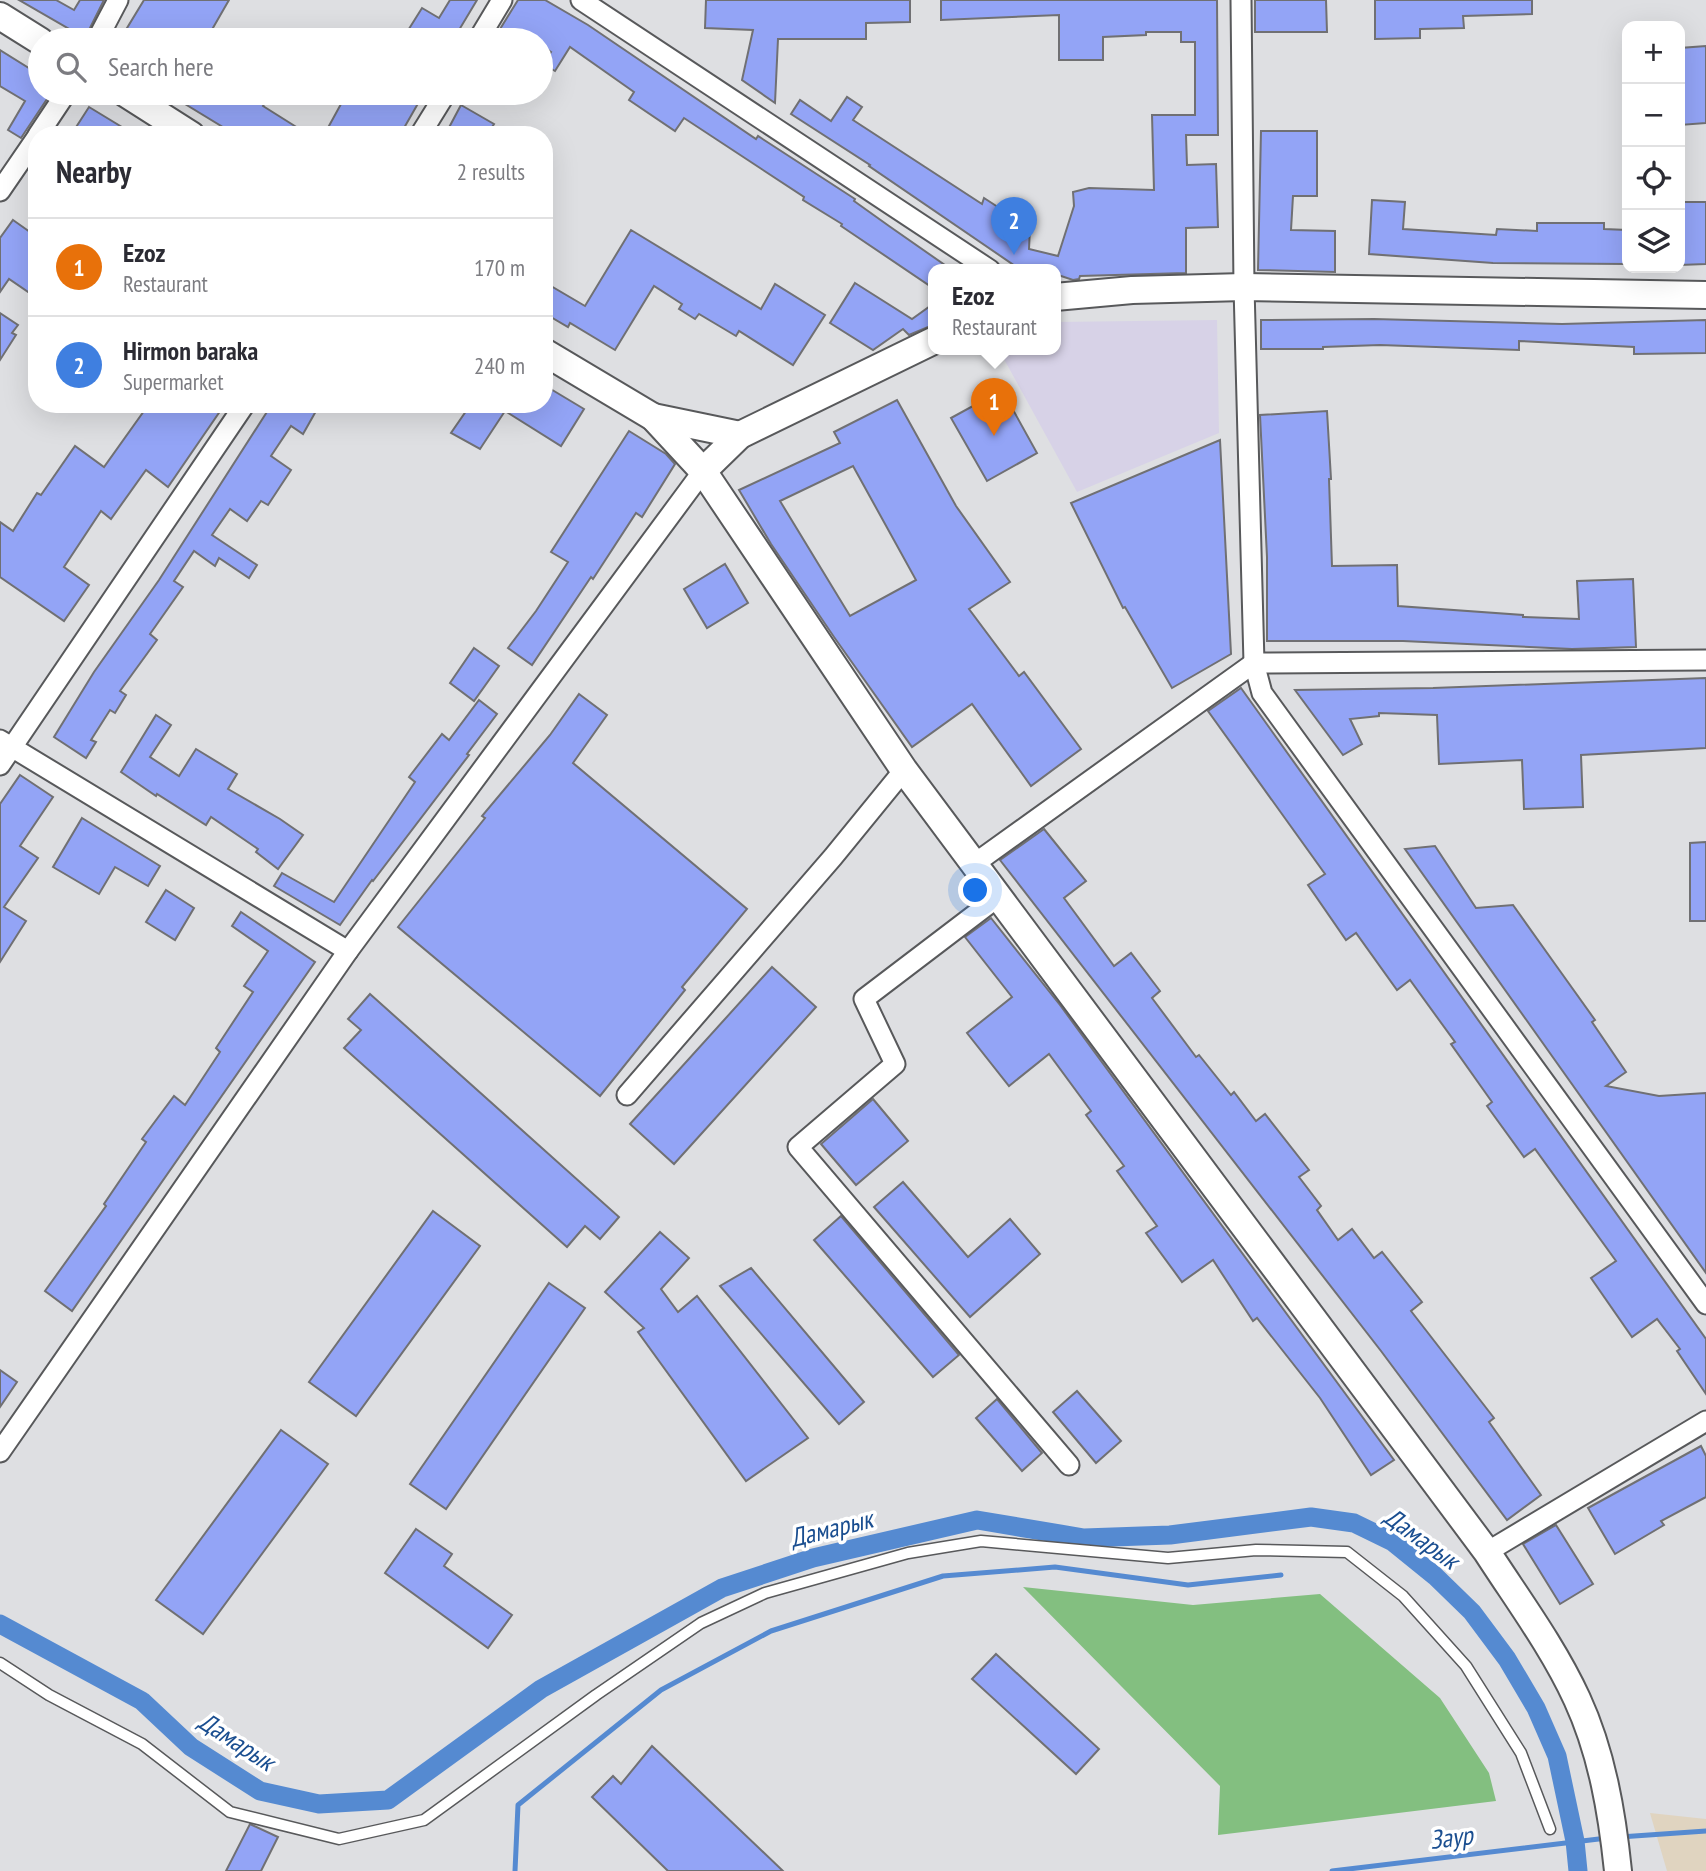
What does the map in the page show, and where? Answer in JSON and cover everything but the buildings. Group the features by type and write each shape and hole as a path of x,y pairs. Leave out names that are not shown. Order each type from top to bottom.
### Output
{"main road":[{"path":"0,16 28,34"},
{"path":"144,105 177,126"},
{"path":"1061,296 1132,290 1244,287 1706,295"},
{"path":"703,471 740,435 928,343"},
{"path":"553,357 653,417 703,471 904,770 1487,1552 1578,1700 1597,1755 1615,1837 1618,1871"},
{"path":"653,417 740,435"}],"street":[{"path":"103,28 118,0"},
{"path":"485,28 502,0"},
{"path":"582,0 981,264"},
{"path":"1241,0 1244,287 1254,663 1262,693 1706,1304"},
{"path":"44,126 58,105"},
{"path":"426,126 439,105"},
{"path":"0,191 28,149"},
{"path":"0,765 6,744 239,413"},
{"path":"0,1452 348,951 703,471"},
{"path":"974,864 1254,663 1706,660"},
{"path":"6,744 348,951"},
{"path":"627,1095 833,857 904,770"},
{"path":"998,897 864,999 895,1063 798,1147 1069,1465"},
{"path":"1487,1552 1706,1421"}],"lane":[{"path":"0,1663 48,1695 142,1744 230,1812 339,1839 424,1820 596,1695 701,1623 765,1593 895,1556 981,1541 1168,1558 1256,1550 1347,1552 1403,1596 1466,1666 1521,1753 1550,1829"}],"shaded area":[{"path":"1217,320 1219,433 1077,492 1002,355 1061,355 1061,322"},
{"path":"1650,1813 1706,1819 1706,1871 1667,1871"}],"green space":[{"path":"1023,1587 1193,1605 1320,1594 1440,1698 1489,1773 1496,1801 1218,1835 1220,1786"}],"waterway":[{"name":"Дамарык","path":"0,1624 142,1701 191,1747 260,1791 319,1804 388,1800 541,1689 722,1588 813,1558 977,1520 1084,1538 1170,1535 1311,1517 1354,1523 1393,1542 1435,1576 1472,1612 1507,1659 1536,1708 1557,1756 1575,1841 1578,1871"},
{"path":"515,1871 518,1805 661,1690 771,1631 943,1576 1055,1567 1188,1585 1281,1575"},
{"path":"1620,1837 1706,1831"},
{"name":"Заур","path":"1332,1871 1607,1838"}],"place":[{"name":"Hirmon baraka","path":"1014,255"},
{"name":"Ezoz","path":"994,436"}]}
